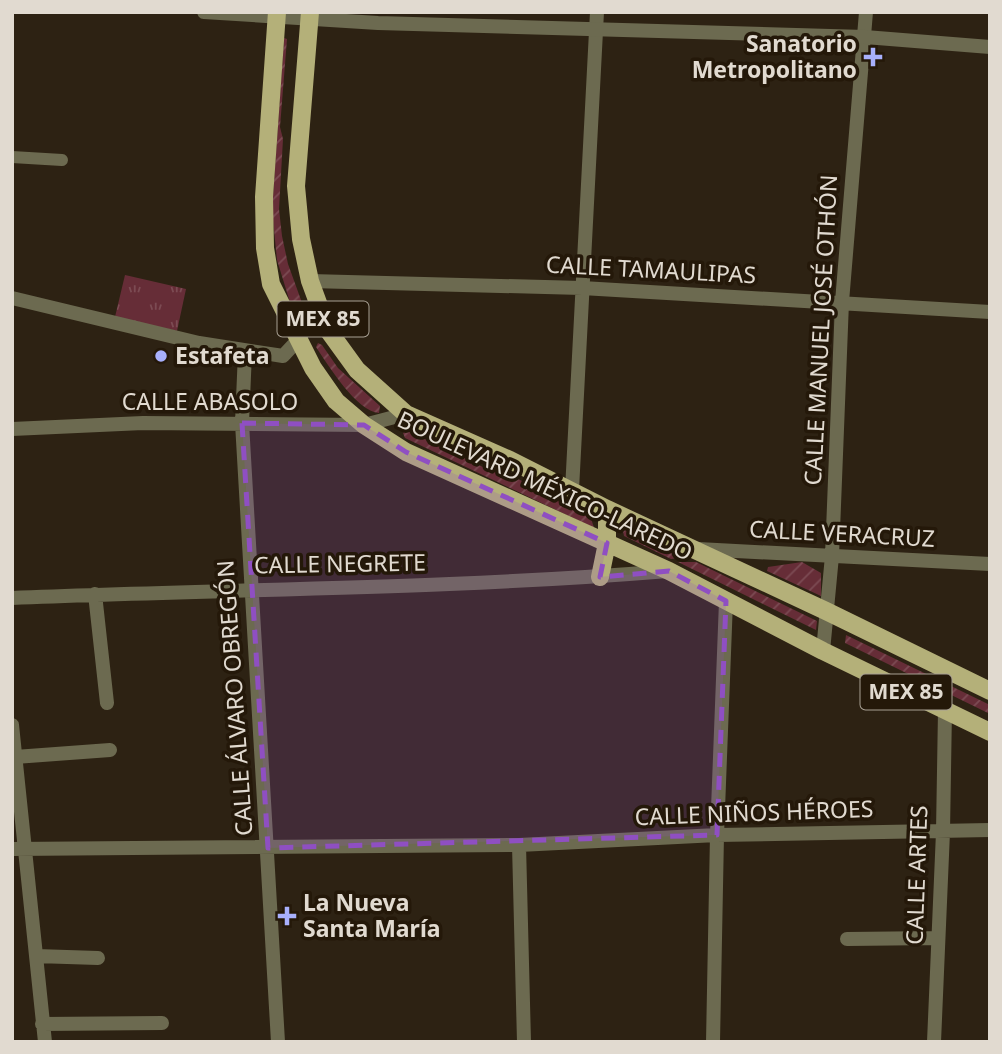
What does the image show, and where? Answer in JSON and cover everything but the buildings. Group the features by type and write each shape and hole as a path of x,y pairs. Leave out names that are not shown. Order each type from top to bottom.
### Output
{"main road":[{"name":"BOULEVARD MÉXICO-LAREDO","path":"276,15 264,197 265,248 271,284 313,368 336,401 364,425 406,452 669,571 823,651 990,732"},
{"name":"BOULEVARD MÉXICO-LAREDO","path":"309,15 296,186 301,239 318,308 328,330 357,370 406,414 572,490 990,691"},
{"path":"600,577 607,543 607,509"}],"street":[{"path":"204,12 309,15 378,23 864,37 990,47"},
{"path":"572,490 597,12"},
{"name":"CALLE MANUEL JOSÉ OTHÓN","path":"823,651 832,556 842,302 866,12"},
{"path":"12,158 62,160"},
{"name":"CALLE TAMAULIPAS","path":"310,281 582,288 990,312"},
{"path":"12,298 199,343 283,356 298,340 318,308"},
{"name":"CALLE ÁLVARO OBREGÓN","path":"245,352 242,423 278,1042"},
{"name":"CALLE ABASOLO","path":"12,429 144,424 364,425 406,414"},
{"name":"CALLE VERACRUZ","path":"692,549 990,564"},
{"name":"CALLE NEGRETE","path":"12,598 251,589 410,587 669,571"},
{"path":"94,594 107,703"},
{"path":"713,1042 717,835 726,601"},
{"name":"CALLE ARTES","path":"934,1042 945,710"},
{"path":"12,725 19,849 36,956 45,1042"},
{"path":"15,757 110,750"},
{"name":"CALLE NIÑOS HÉROES","path":"19,849 519,845 717,835 990,830"},
{"path":"519,845 524,1042"},
{"path":"847,939 937,938"},
{"path":"36,956 98,957"},
{"path":"42,1024 162,1023"}],"highlighted area":[{"path":"242,423 364,425 406,452 607,543 600,577 669,571 726,601 717,835 268,848"}],"green space":[{"path":"284,38 287,39 280,127 283,139 279,209 288,264 301,300 300,307 293,312 277,260 272,210"},
{"path":"125,275 186,289 177,331 115,317"},
{"path":"318,343 338,368 380,406 379,413 362,405 344,386 316,347"},
{"path":"406,430 487,469 504,472 590,515 594,528 405,438 403,433"},
{"path":"622,526 687,557 671,559 624,536"},
{"path":"678,562 696,562 817,621 816,630"},
{"path":"802,562 821,573 821,596 767,571 768,567"},
{"path":"846,635 990,705 990,714 845,643"}],"place":[{"name":"Sanatorio Metropolitano","path":"873,57"},
{"name":"Estafeta","path":"161,356"},
{"name":"La Nueva Santa María","path":"287,916"}]}
